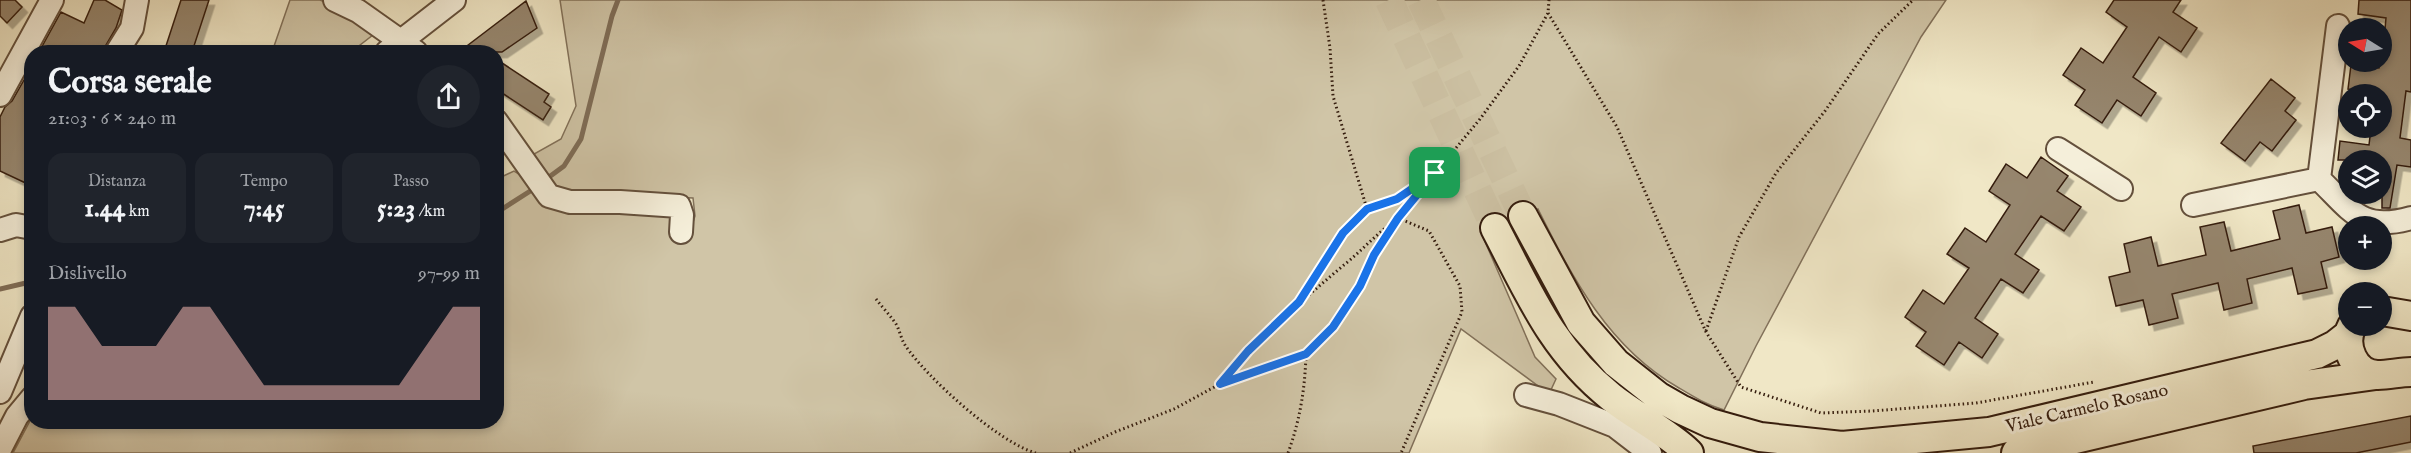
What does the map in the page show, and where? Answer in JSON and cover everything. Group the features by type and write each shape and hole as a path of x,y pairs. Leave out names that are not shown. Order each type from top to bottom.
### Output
{"main road":[{"name":"Viale Carmelo Rosano","path":"1523,216 1581,323 1616,363 1659,397 1680,409 1720,426 1760,437 1842,446 1989,432 2317,354 2335,345 2345,336"},
{"path":"1496,228 1542,320 1571,360 1612,398 1667,435 1689,453"},
{"path":"2392,312 2411,316"},
{"path":"2350,336 2351,357 2359,367 2376,375"},
{"name":"Viale Carmelo Rosano","path":"2027,452 2304,385 2411,372"}],"street":[{"path":"27,45 52,0"},
{"path":"335,0 358,11 397,45"},
{"path":"406,45 454,0"},
{"path":"134,1 132,28 134,45"},
{"path":"2319,178 2338,26"},
{"path":"121,45 132,28"},
{"path":"0,95 24,51"},
{"path":"504,132 549,196 570,202 620,202 679,206 682,215 681,232"},
{"path":"2058,149 2121,189"},
{"path":"2193,205 2319,178"},
{"path":"2319,178 2355,215 2363,220 2390,224 2411,218"},
{"path":"0,230 16,225 24,226"},
{"path":"2392,308 2411,300"},
{"path":"24,335 0,393 9,399 24,399"},
{"path":"1526,395 1559,404 1615,426 1650,453"},
{"path":"0,449 8,431 24,408"}],"path":[{"path":"1323,0 1330,48 1333,96 1367,209"},
{"path":"1070,453 1115,432 1174,409 1220,384 1306,354 1333,327 1360,286 1374,255 1398,218 1519,66 1548,13 1550,0"},
{"path":"1706,332 1739,237 1776,173 1825,111 1878,34 1913,0"},
{"path":"1548,13 1617,127 1706,332 1741,387 1821,412 1872,411 1976,403 2098,381"},
{"path":"1299,302 1343,233 1367,209 1397,199 1435,173"},
{"path":"1220,384 1248,351 1299,302 1353,257 1377,233 1398,218"},
{"path":"1398,218 1429,231 1461,286 1462,312 1401,453"},
{"path":"876,299 897,325 904,344 930,376 982,422 1027,451 1036,453"},
{"path":"1288,453 1296,432 1305,390 1306,354"}],"shaded area":[{"path":"290,0 320,0 350,12 378,31 360,45 274,45"},
{"path":"560,0 1946,0 1921,37 1724,410 1695,398 1654,372 1632,353 1595,310 1565,261 1538,209 1495,228 1483,237 1535,357 1556,379 1549,394 1461,329 1409,453 13,453 26,429 504,429 504,176 514,171 524,177 544,205 671,213 674,238 686,243 695,216 693,198 572,193 556,190 543,173 534,154 561,139 576,106"}],"building":[{"path":"0,0 15,0 22,7 7,23 0,16"},
{"path":"94,0 105,0 122,10 116,28 106,45 43,45 61,12 84,23"},
{"path":"181,0 209,0 194,45 166,45"},
{"path":"2114,0 2181,0 2173,12 2197,28 2181,52 2159,37 2133,77 2156,93 2141,116 2117,100 2102,123 2075,105 2085,90 2063,75 2081,48 2103,63 2127,27 2106,12"},
{"path":"2359,0 2411,0 2411,92 2406,91 2400,138 2411,140 2411,167 2397,165 2392,196 2392,150 2339,150 2340,141 2369,145 2370,138 2392,138 2392,84 2349,84 2350,72 2392,72 2392,18 2358,14"},
{"path":"526,1 537,28 504,51 504,45 468,45"},
{"path":"504,64 549,94 544,102 551,107 543,120 504,94"},
{"path":"2271,79 2295,98 2285,111 2296,120 2272,151 2260,142 2245,161 2221,143"},
{"path":"24,80 24,182 0,171 0,117 5,107 12,101"},
{"path":"2041,157 2068,176 2057,191 2081,207 2064,231 2041,216 2015,254 2039,270 2023,293 2001,279 1975,318 1998,334 1982,358 1959,342 1944,365 1916,346 1926,332 1905,317 1923,290 1944,304 1969,268 1947,254 1965,228 1986,242 2010,205 1989,191 2006,164 2027,178"},
{"path":"2382,204 2391,204 2390,208 2382,208"},
{"path":"2299,205 2306,233 2332,227 2338,257 2321,262 2327,288 2298,294 2292,268 2247,279 2252,303 2224,310 2218,283 2172,294 2178,318 2149,325 2143,300 2116,306 2109,277 2130,272 2124,244 2151,237 2158,266 2206,255 2200,227 2224,222 2231,251 2280,239 2273,211"},
{"path":"2411,416 2411,442 2356,453 2254,453 2253,446"}],"waterway":[{"path":"545,180 564,166 581,139 618,0"},
{"path":"504,208 535,188"},
{"path":"0,289 24,283"}],"tunnel":[{"path":"1389,0 1495,228"},
{"path":"1421,0 1523,216"}],"route":[{"path":"1435,173 1398,218 1374,255 1360,286 1333,327 1306,354 1220,384 1248,351 1299,302 1343,233 1367,209 1397,199 1435,173"}]}
